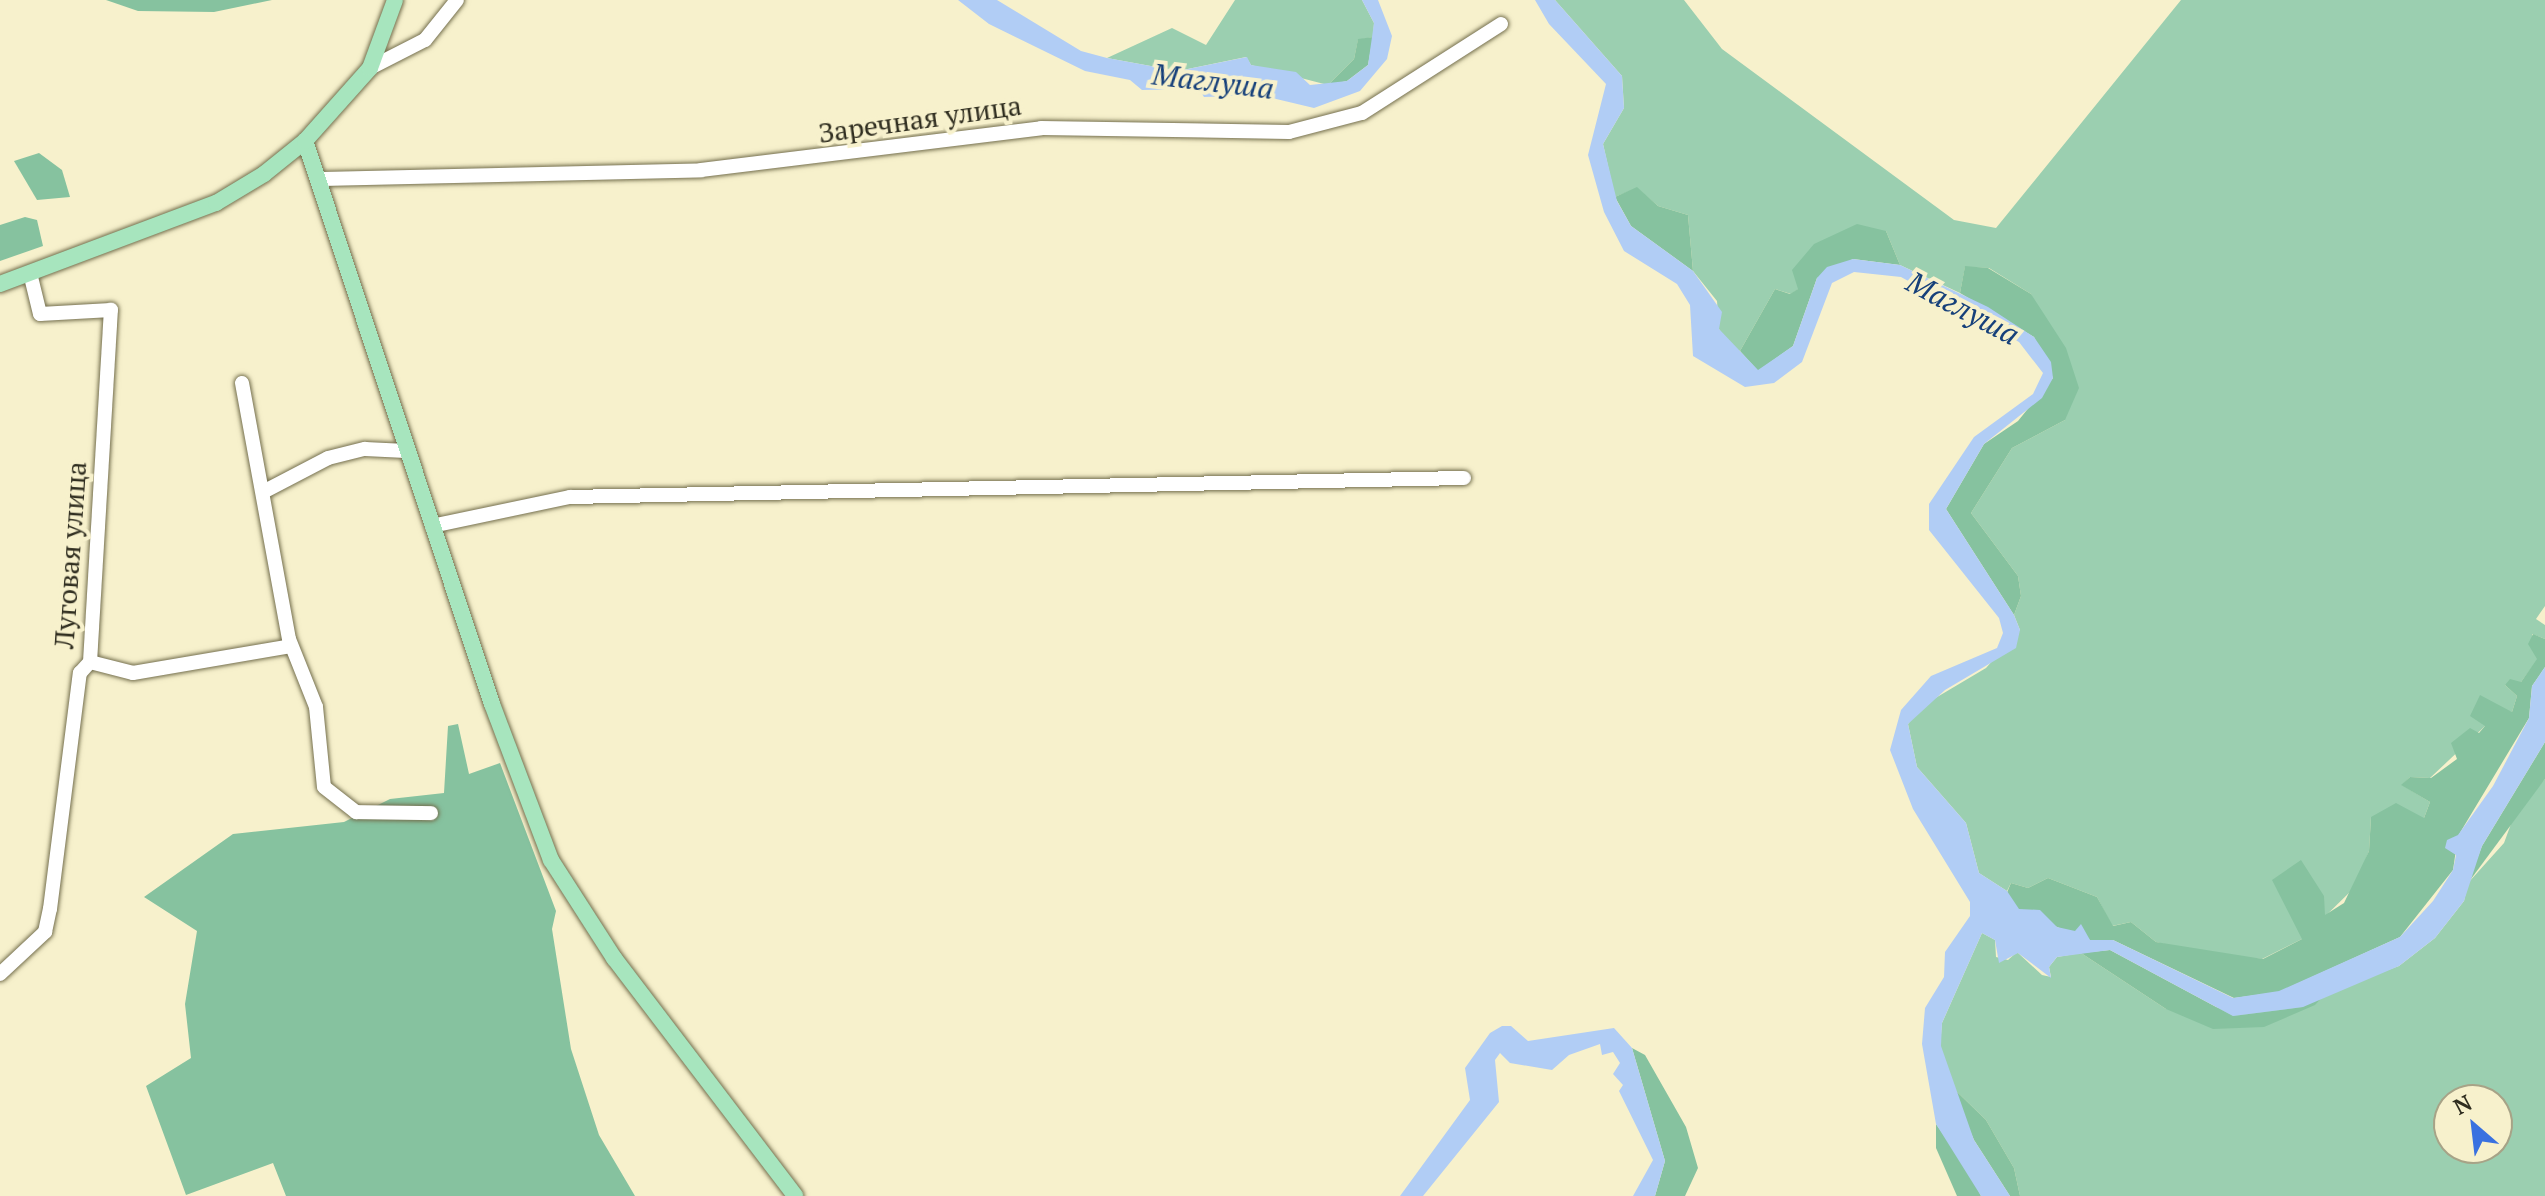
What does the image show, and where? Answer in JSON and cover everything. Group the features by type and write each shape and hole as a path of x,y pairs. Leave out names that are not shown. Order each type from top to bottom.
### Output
{"main road":[{"path":"0,284 216,203 305,141 370,68 395,0"},
{"path":"305,141 406,451 561,881 795,1196"}],"street":[{"path":"370,68 425,40 457,0"},
{"name":"Заречная улица","path":"318,179 701,170 1041,128 1289,132 1362,113 1501,24"},
{"name":"Луговая улица","path":"0,974 28,954 45,932 50,909 80,673 90,662 111,310 40,314 30,273"},
{"path":"242,383 291,646 316,707 324,787 335,801 356,812 431,813"},
{"path":"263,492 328,458 365,449 406,451"},
{"path":"432,526 570,497 1464,478"},
{"path":"90,662 133,673 291,646"}],"green space":[{"path":"106,0 272,0 214,12 138,11"},
{"path":"1235,0 1362,0 1374,23 1373,37 1358,40 1354,59 1328,85 1251,65 1246,57 1178,71 1107,58 1172,28 1206,45"},
{"path":"1555,0 1684,0 1722,49 1954,220 1996,228 2181,0 2545,0 2545,606 2536,619 2545,625 2545,639 2532,634 2538,659 2521,682 2505,685 2517,696 2512,712 2502,710 2430,778 2410,777 2402,785 2430,802 2424,818 2371,817 2369,851 2354,888 2302,939 2262,959 2209,955 2156,942 2131,922 2112,926 2097,897 2048,878 2028,888 2011,883 2007,891 1979,873 1966,823 1917,767 1908,724 1922,706 1986,668 2020,630 2014,615 2021,596 2018,576 1971,513 2012,448 2065,420 2031,294 1989,268 1965,267 1960,293 1900,265 1886,231 1791,294 1775,289 1740,351 1731,347 1719,329 1717,301 1693,271 1688,215 1658,206 1637,188 1615,197 1603,144 1624,108 1622,76"},
{"path":"1373,37 1368,65 1347,81 1328,85 1354,59 1358,39"},
{"path":"39,153 62,170 70,197 37,200 14,161"},
{"path":"1637,187 1658,206 1688,215 1693,271 1631,226 1615,197"},
{"path":"25,217 37,220 43,246 0,261 0,225"},
{"path":"1857,224 1886,231 1900,265 1853,259 1817,278 1793,346 1758,371 1740,351 1775,289 1790,294 1798,289 1792,270 1814,244"},
{"path":"1965,266 1988,268 2031,294 2066,348 2079,388 2065,420 2012,448 1971,513 2018,576 2021,596 2014,615 1946,509 1984,444 2018,421 2053,378 2034,337 1960,293"},
{"path":"2533,634 2545,639 2545,667 2532,686 2529,718 2458,836 2453,870 2400,937 2279,992 2234,998 2113,940 2090,940 2057,927 2018,909 2006,895 2011,883 2028,888 2048,878 2097,897 2113,926 2131,922 2156,942 2263,959 2302,939 2272,880 2301,860 2324,896 2325,915 2344,903 2369,851 2371,817 2396,803 2424,818 2430,802 2401,785 2410,777 2431,778 2457,759 2451,743 2470,728 2479,733 2485,726 2470,716 2480,695 2512,712 2517,696 2505,685 2510,679 2521,682 2537,659 2528,644"},
{"path":"458,724 469,774 500,763 556,911 552,929 571,1049 599,1135 635,1196 286,1196 273,1163 186,1195 146,1086 191,1058 185,1004 197,931 144,897 233,834 344,822 390,799 444,793 448,726"},
{"path":"2545,742 2545,779 2468,883 2482,846"},
{"path":"2545,779 2545,1196 2020,1196 2014,1168 1986,1120 1950,1085 1940,1046 1942,1023 1982,933 1995,940 1996,957 2008,960 2017,952 2042,975 2051,977 2049,967 2057,957 2081,953 2166,1009 2314,1005 2327,992 2399,966 2435,938 2464,901 2468,883 2504,843 2515,813"},
{"path":"2110,950 2233,1016 2303,1007 2327,992 2315,1005 2264,1027 2213,1029 2166,1009 2081,953"},
{"path":"1632,1048 1645,1055 1686,1127 1698,1168 1685,1196 1655,1196 1665,1161"},
{"path":"1950,1085 1986,1120 2014,1168 2020,1196 2010,1196 1974,1140"},
{"path":"1936,1124 1969,1171 1981,1196 1957,1196 1936,1148"}],"water":[{"name":"Маглуша","path":"958,0 997,0 1081,51 1107,58 1178,71 1247,57 1251,65 1296,72 1310,85 1347,81 1368,65 1374,23 1362,0 1378,0 1392,36 1387,59 1360,91 1314,108 1259,95 1204,97 1199,89 1142,90 1130,80 1085,71 989,24"},
{"name":"Маглуша","path":"1535,0 1555,0 1622,76 1624,108 1603,144 1617,201 1631,226 1693,271 1722,312 1719,329 1758,370 1793,346 1817,278 1827,267 1853,259 1900,265 1988,307 2034,337 2051,362 2053,378 2042,398 1984,444 1946,509 2014,615 2020,630 2016,648 1945,690 1908,724 1917,767 1966,823 1979,873 2007,891 2019,909 2040,910 2057,927 2075,931 2081,924 2090,940 2113,940 2233,998 2279,991 2400,937 2433,901 2453,870 2456,855 2445,848 2447,840 2458,835 2493,786 2529,718 2532,686 2545,667 2545,742 2482,846 2464,901 2435,938 2399,966 2303,1007 2233,1016 2110,950 2057,957 2049,967 2051,978 2018,953 1999,963 1995,940 1982,933 1942,1023 1941,1046 1974,1140 2010,1196 1981,1196 1936,1124 1922,1044 1925,1008 1944,977 1945,952 1970,916 1970,902 1913,809 1890,750 1901,710 1931,676 1997,648 2003,633 1999,618 1929,530 1929,504 1974,437 2033,394 2043,373 2019,342 1901,277 1854,272 1832,283 1802,362 1774,383 1745,387 1693,356 1690,305 1677,284 1624,251 1604,212 1588,155 1606,84 1549,24"},
{"path":"1502,1026 1511,1026 1528,1041 1614,1028 1632,1048 1665,1161 1655,1196 1633,1196 1653,1160 1619,1091 1623,1085 1613,1074 1620,1063 1613,1052 1602,1055 1600,1044 1569,1055 1552,1070 1510,1063 1500,1053 1495,1060 1499,1102 1423,1196 1400,1196 1470,1100 1465,1068 1490,1033"}]}
